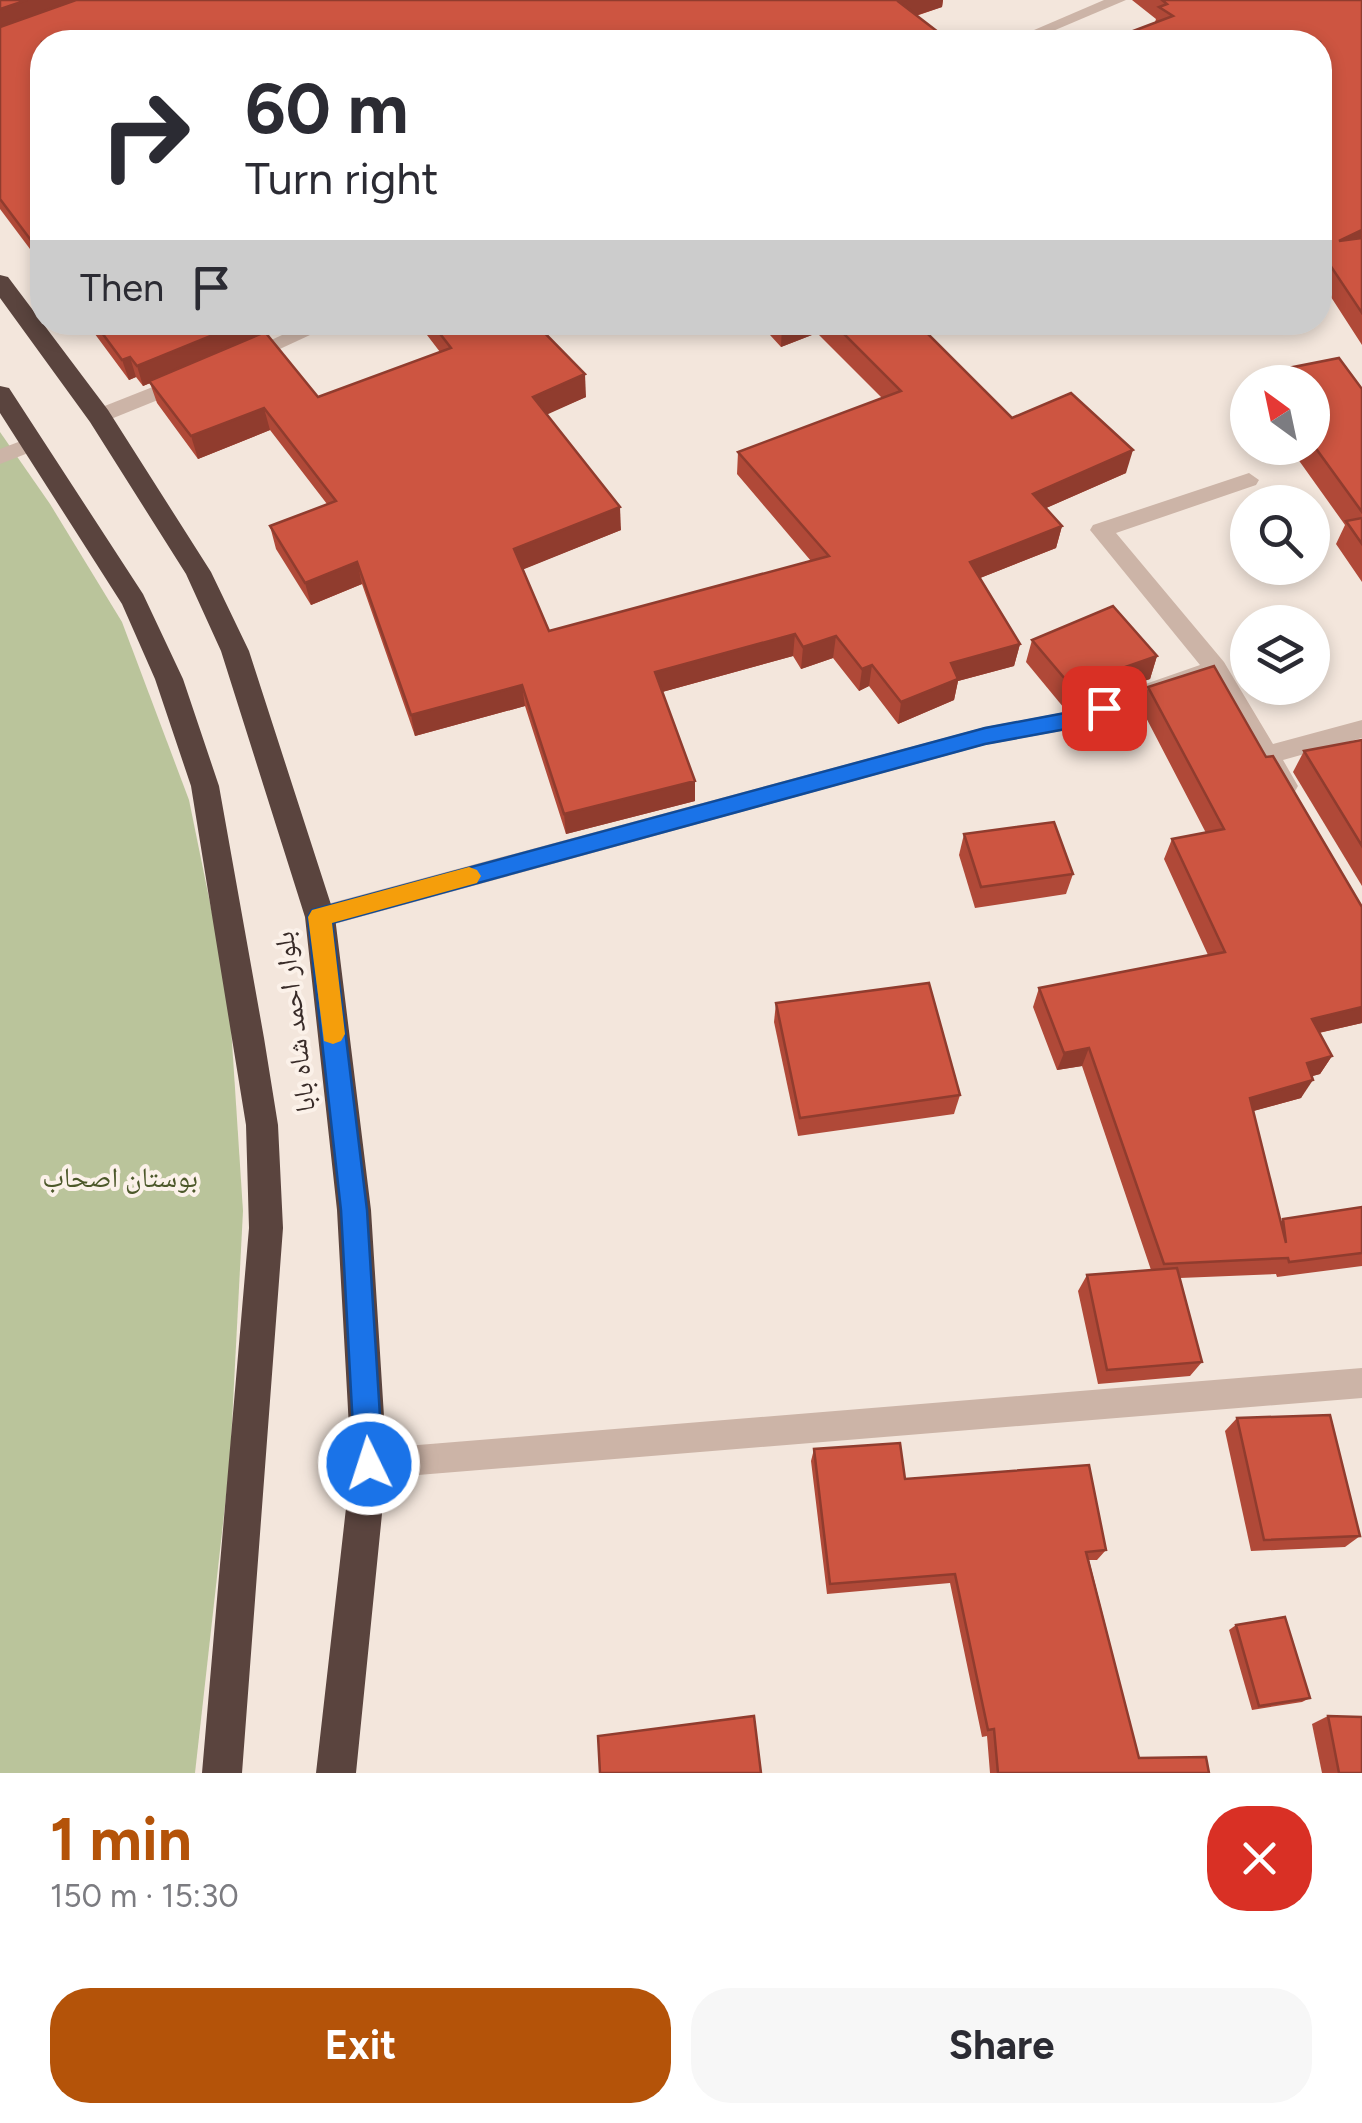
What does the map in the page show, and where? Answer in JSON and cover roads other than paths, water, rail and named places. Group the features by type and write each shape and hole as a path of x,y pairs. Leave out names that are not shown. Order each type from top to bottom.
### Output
{"highway":[{"name":"بلوار احمد شاه بابا","path":"0,282 30,323"},
{"name":"بلوار احمد شاه بابا","path":"39,335 99,416 198,572 235,651 320,917 354,1210 369,1464 336,1773"},
{"name":"بلوار احمد شاه بابا","path":"0,394 134,601 169,679 199,768 262,1126 266,1228 222,1773"}],"street":[{"path":"1043,30 1115,0"},
{"path":"99,416 297,335"},
{"path":"0,457 34,443"},
{"path":"1249,480 1102,530 1216,668 1294,801"},
{"path":"320,917 985,736 1066,721 1216,668"},
{"path":"1269,754 1362,729"},
{"path":"369,1464 1362,1383"}],"park label":[{"name":"بوستان اصحاب","path":"120,1177"}]}
